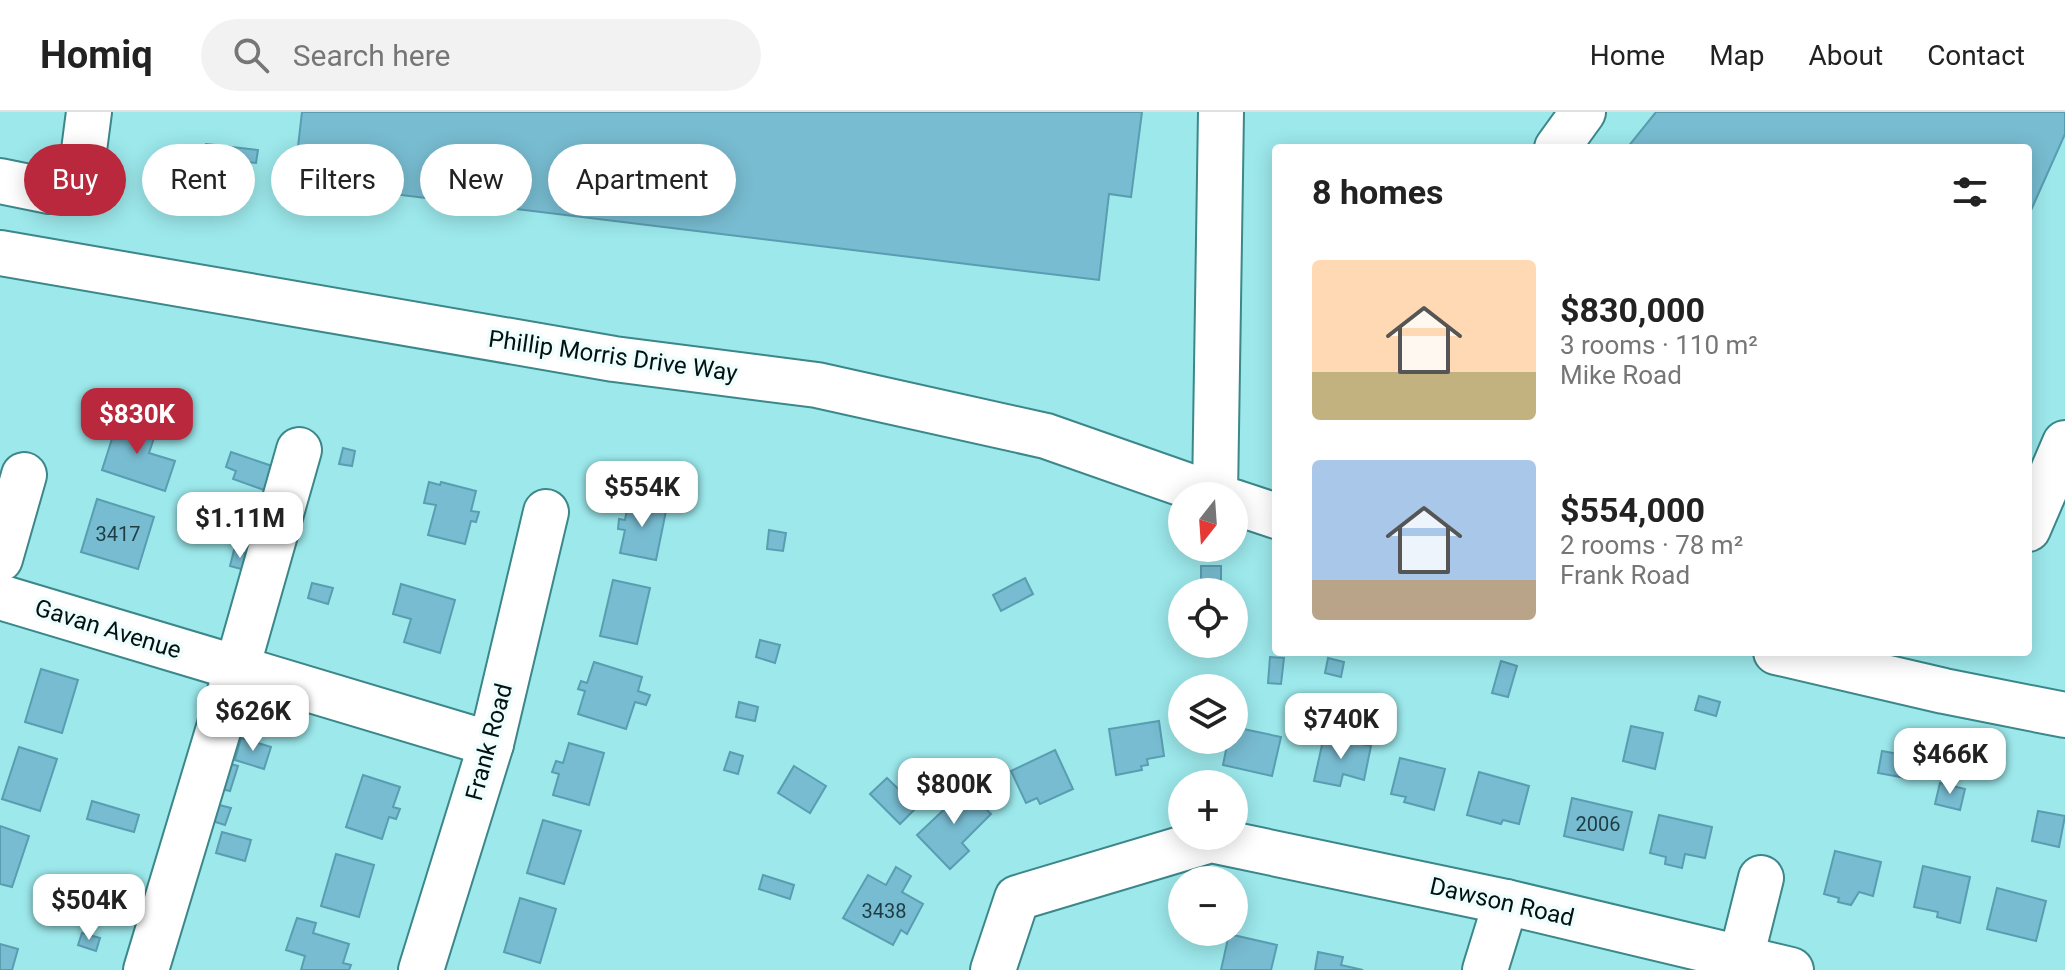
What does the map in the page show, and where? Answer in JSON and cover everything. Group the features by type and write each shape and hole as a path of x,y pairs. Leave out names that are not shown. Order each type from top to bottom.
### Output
{"street":[{"path":"0,181 49,191 73,183 83,158 89,112"},
{"path":"1216,482 1221,112"},
{"path":"1560,144 1583,112"},
{"name":"Phillip Morris Drive Way","path":"0,253 614,359 817,385 1046,436 1176,482"},
{"path":"2032,520 2065,443"},
{"path":"146,970 299,450"},
{"path":"0,559 24,475"},
{"path":"1248,507 1272,515"},
{"name":"Frank Road","path":"421,970 491,744 546,512"},
{"name":"Gavan Avenue","path":"0,597 491,744"},
{"path":"1793,656 2065,715"},
{"name":"Dawson Road","path":"993,970 1017,898 1211,840 1506,902 1791,970"},
{"path":"1741,958 1761,878"},
{"path":"1485,970 1506,902"}],"building":[{"path":"302,112 1142,112 1131,197 1109,194 1099,280 573,216 736,216 736,144 548,144 548,213 532,211 532,144 420,144 420,197 404,195 404,144 298,144"},
{"path":"1656,112 2065,112 2065,134 2032,208 2032,144 1630,144"},
{"path":"119,417 157,429 149,453 175,461 165,491 102,470"},
{"path":"343,448 355,451 352,466 339,464"},
{"path":"231,452 272,466 264,490 233,479 236,471 226,467"},
{"path":"429,482 476,491 471,511 479,512 476,522 471,521 465,544 428,535 436,505 424,503"},
{"path":"629,498 667,506 656,560 620,553 625,530 618,529 619,519 625,520"},
{"path":"97,499 154,517 138,569 81,552"},
{"path":"769,530 786,533 783,551 767,549"},
{"path":"234,550 250,555 245,570 230,566"},
{"path":"1201,566 1221,566 1221,578 1201,578"},
{"path":"1025,578 1033,594 1001,611 993,595"},
{"path":"613,580 650,588 637,644 600,636"},
{"path":"312,583 333,588 328,604 308,598"},
{"path":"401,584 455,600 440,653 404,642 411,619 393,614"},
{"path":"760,640 780,645 775,663 756,657"},
{"path":"1270,657 1284,658 1281,684 1268,683"},
{"path":"1328,658 1344,662 1341,677 1325,673"},
{"path":"1501,661 1517,666 1508,697 1492,693"},
{"path":"594,662 642,677 638,691 650,695 646,705 635,702 626,729 578,714 585,691 578,689 581,681 587,683"},
{"path":"41,669 78,680 62,733 25,722"},
{"path":"1699,696 1720,702 1716,716 1695,710"},
{"path":"739,702 758,707 755,721 736,717"},
{"path":"1159,721 1164,756 1147,759 1148,765 1141,766 1142,770 1116,775 1109,729"},
{"path":"1631,726 1663,733 1655,769 1623,761"},
{"path":"1248,730 1281,737 1272,776 1223,765 1225,754 1248,754"},
{"path":"1324,736 1371,746 1364,780 1343,774 1340,786 1314,781"},
{"path":"241,738 271,747 264,769 235,760"},
{"path":"569,743 604,753 589,805 553,795 559,774 552,772 556,761 563,763"},
{"path":"19,747 57,759 40,811 2,799"},
{"path":"1055,750 1073,789 1040,804 1037,798 1026,803 1011,771"},
{"path":"1882,751 1910,756 1906,778 1878,773"},
{"path":"730,752 743,756 738,774 724,770"},
{"path":"1400,758 1445,769 1434,810 1404,802 1406,797 1391,794"},
{"path":"224,762 238,766 230,791 217,788"},
{"path":"794,766 826,786 810,813 778,793"},
{"path":"1479,772 1529,786 1519,824 1503,820 1501,824 1467,815"},
{"path":"363,775 400,787 393,807 400,809 396,819 389,817 382,839 346,827"},
{"path":"887,778 917,807 900,824 870,794"},
{"path":"959,781 991,814 962,843 969,851 950,869 917,835 952,802 945,795"},
{"path":"1940,783 1965,789 1960,810 1935,804"},
{"path":"1572,798 1632,812 1623,850 1564,836"},
{"path":"92,801 139,815 134,832 87,819"},
{"path":"208,802 231,808 225,825 203,818"},
{"path":"2038,811 2065,816 2059,847 2032,841"},
{"path":"1659,815 1712,827 1705,858 1685,854 1682,868 1665,864 1666,857 1650,853"},
{"path":"543,820 581,831 564,884 527,873"},
{"path":"0,826 29,836 12,887 0,884"},
{"path":"222,832 251,840 245,861 216,853"},
{"path":"1835,851 1881,862 1873,896 1859,892 1851,905 1824,894"},
{"path":"336,854 374,865 359,917 321,906"},
{"path":"1923,866 1970,877 1960,923 1937,917 1938,912 1914,907"},
{"path":"896,867 911,876 902,892 923,904 907,934 901,930 893,945 843,918 868,875 886,885"},
{"path":"763,875 794,885 790,899 759,889"},
{"path":"1997,888 2046,901 2036,941 1987,929"},
{"path":"520,898 556,909 540,963 504,952"},
{"path":"297,918 316,923 313,933 349,944 343,963 351,965 349,970 301,970 305,956 286,950"},
{"path":"82,933 100,938 96,951 78,945"},
{"path":"1248,938 1277,945 1271,970 1221,970 1226,946 1248,946"},
{"path":"0,944 18,949 12,970 0,970"},
{"path":"1318,952 1343,957 1341,965 1363,970 1315,970"}]}
